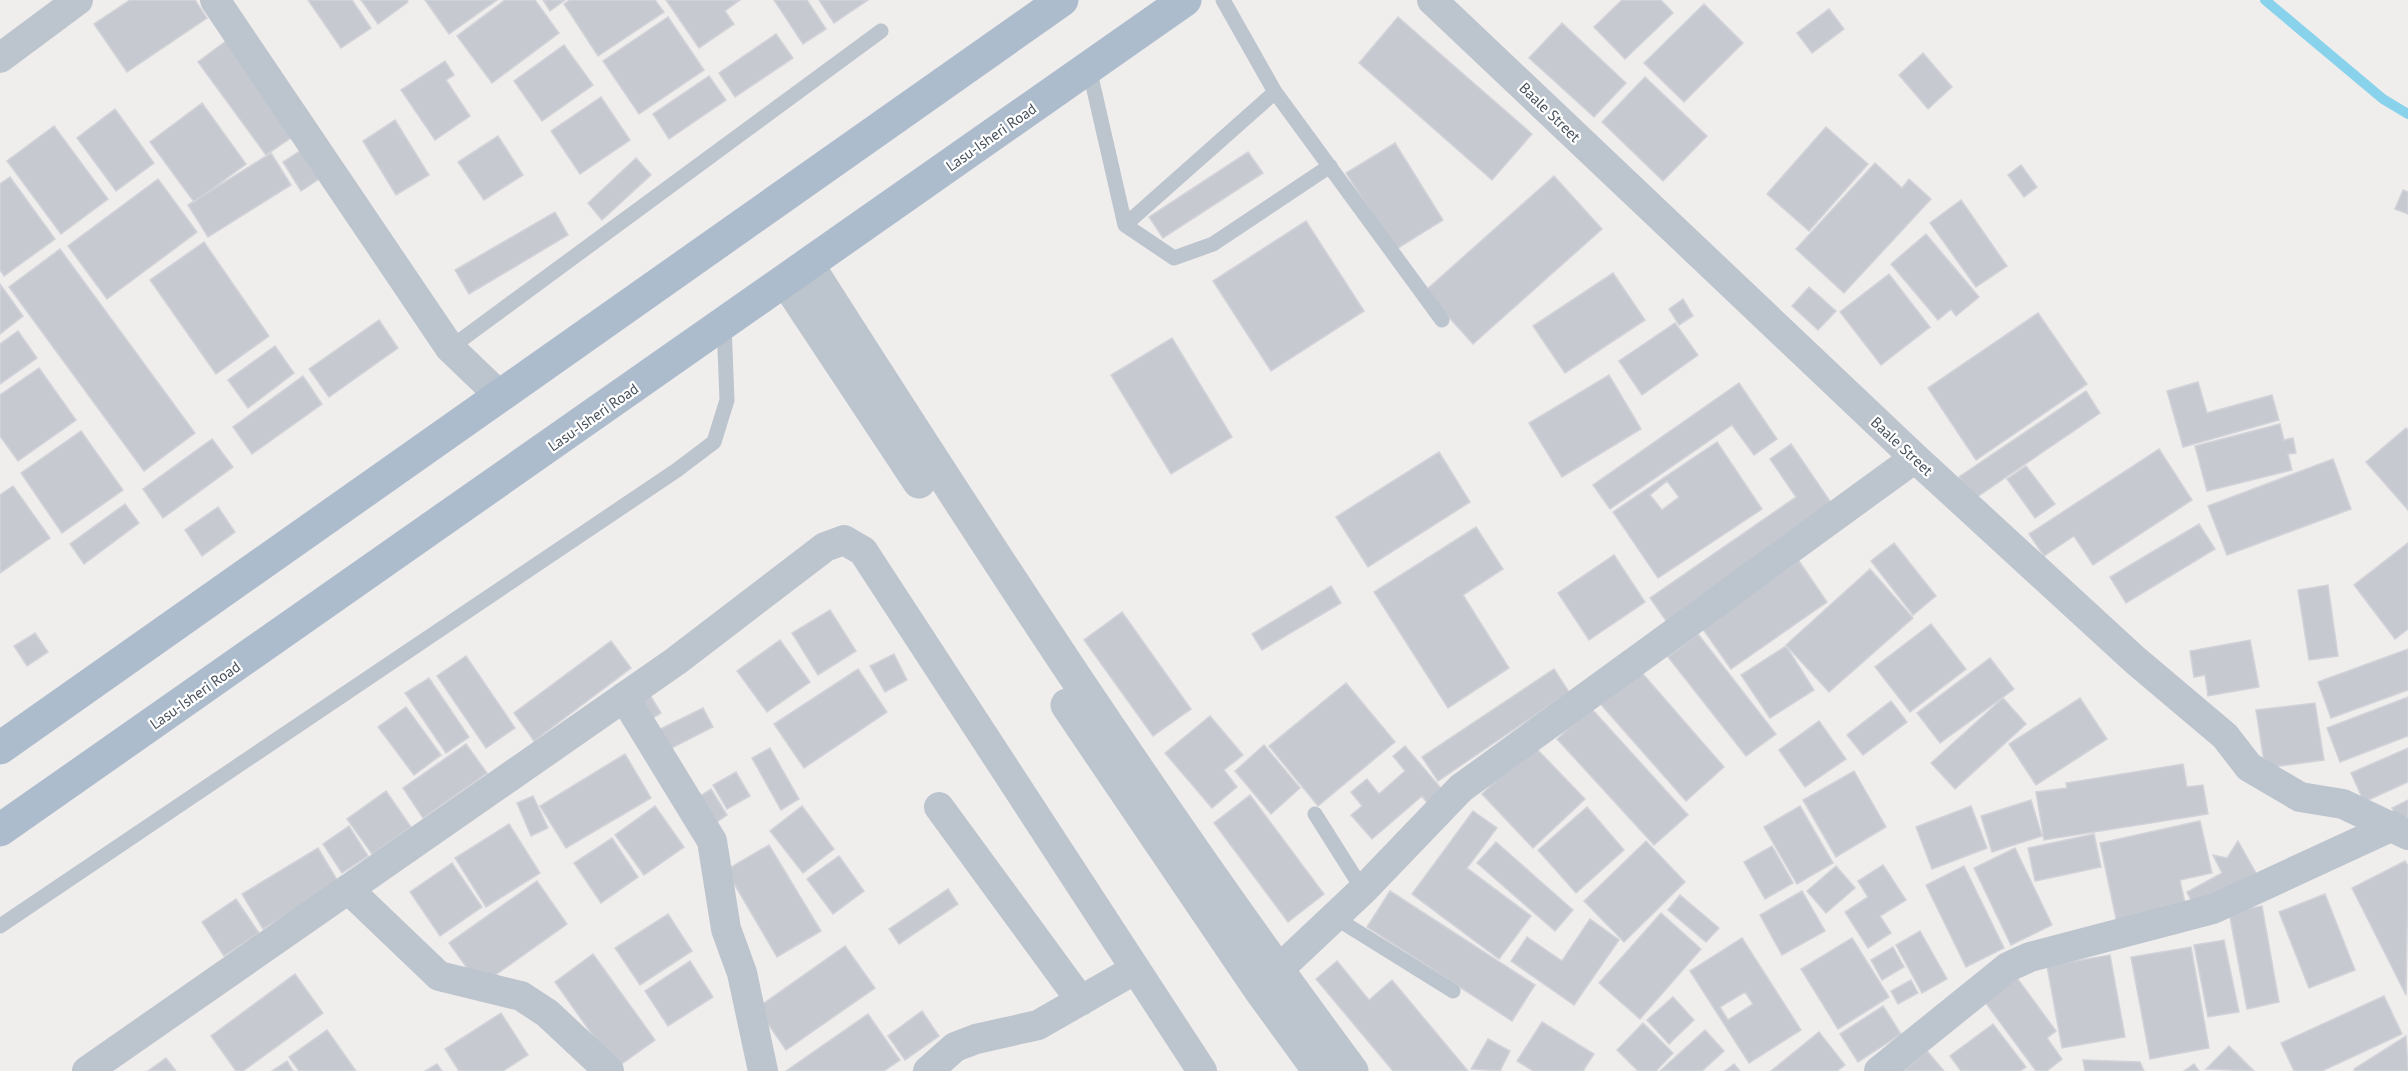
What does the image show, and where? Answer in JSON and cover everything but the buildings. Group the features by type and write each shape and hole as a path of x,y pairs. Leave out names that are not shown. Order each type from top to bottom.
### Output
{"main road":[{"path":"0,748 1062,0"},
{"name":"Lasu-Isheri Road","path":"0,831 1185,0"}],"street":[{"path":"0,58 78,0"},
{"path":"215,0 450,348 499,395"},
{"name":"Baale Street","path":"1432,0 1915,458 2135,660 2225,736 2249,767 2300,796 2343,804 2401,831"},
{"path":"797,273 1277,971 1352,1071"},
{"path":"797,273 1114,775 1319,1071"},
{"path":"1277,971 1363,890 1461,788 1915,458"},
{"path":"87,1071 676,662 825,547 844,540 863,551 1134,970 1202,1071"},
{"path":"624,697 712,841 726,929 742,973 763,1071"},
{"path":"939,807 1081,1001"},
{"path":"1879,1071 2008,967 2030,957 2213,909 2401,831"},
{"path":"348,889 439,976 521,996 547,1013 609,1071"},
{"path":"927,1071 955,1047 976,1039 1038,1026 1134,970"}],"lane":[{"path":"1223,0 1275,92 1442,320"},
{"path":"450,348 881,31"},
{"path":"1089,68 1125,225 1174,258 1213,243 1330,166"},
{"path":"1125,225 1275,92"},
{"path":"0,926 677,470 714,442 727,400 724,325"},
{"path":"1315,814 1363,890"},
{"path":"1334,917 1453,991"}],"waterway":[{"path":"2265,0 2383,99 2408,114"}]}
